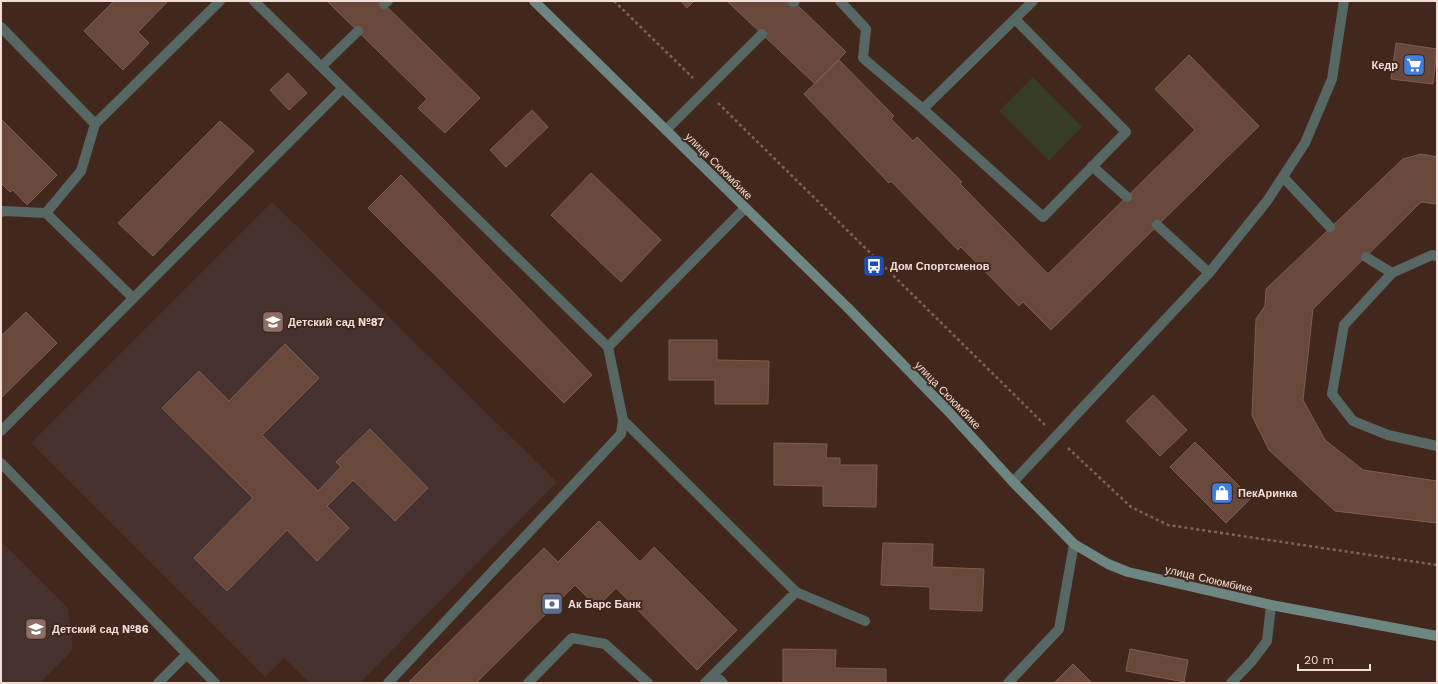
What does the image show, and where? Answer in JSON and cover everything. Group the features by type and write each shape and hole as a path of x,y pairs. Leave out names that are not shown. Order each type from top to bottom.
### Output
{"street":[{"path":"46,213 81,171 95,124 220,1"},
{"path":"254,1 608,347 623,420 621,434 388,683"},
{"name":"улица Сююмбике","path":"534,1 848,308 1074,544 1108,564 1128,572 1271,605 1437,636"},
{"path":"840,1 866,29 863,58 923,109 1043,217 1126,132 1015,19"},
{"path":"923,109 1033,1"},
{"path":"1013,482 1209,273 1267,201 1305,143 1332,79 1344,1"},
{"path":"1,27 95,124"},
{"path":"322,66 358,31"},
{"path":"666,130 762,34"},
{"path":"1,431 343,88"},
{"path":"1092,166 1127,197"},
{"path":"1283,177 1330,227"},
{"path":"608,347 745,208"},
{"path":"1,212 46,213 133,298"},
{"path":"1158,225 1209,273"},
{"path":"1437,256 1432,255 1392,274 1344,324 1332,394 1353,421 1388,435 1437,446"},
{"path":"1366,256 1392,274"},
{"path":"623,420 796,592 865,621"},
{"path":"1,463 215,683"},
{"path":"1008,683 1059,629 1074,544"},
{"path":"704,683 796,592"},
{"path":"1231,683 1252,661 1267,641 1271,605"},
{"path":"528,683 572,638 605,644 648,683"},
{"path":"158,683 187,654"},
{"path":"714,674 723,683"}],"path":[{"path":"614,1 1056,436 1131,507 1168,525 1437,565"}],"shaded area":[{"name":"Детский сад №87","path":"272,202 557,482 360,683 310,683 284,658 265,677 31,443"},
{"name":"Детский сад №86","path":"1,541 68,608 73,650 40,683 1,683"}],"green space":[{"path":"1033,77 1082,127 1049,161 999,111"}],"building":[{"path":"114,1 168,1 138,32 149,43 123,70 84,31"},
{"path":"327,1 381,1 480,98 445,133 418,108 427,99"},
{"path":"681,1 694,1 687,8"},
{"path":"727,1 793,1 846,52 815,84"},
{"name":"Кедр","path":"1396,43 1437,49 1433,84 1391,79"},
{"path":"1189,55 1259,126 1051,330 1023,302 1019,306 961,247 958,250 891,181 889,183 804,94 839,60 894,116 891,119 913,141 917,137 962,182 960,184 1048,274 1195,130 1155,89"},
{"path":"288,73 307,93 289,110 270,90"},
{"path":"532,110 548,127 506,167 490,150"},
{"path":"1,119 57,175 27,205 13,190 10,192 1,183"},
{"path":"220,121 254,151 153,256 118,223"},
{"path":"1421,154 1437,157 1437,204 1421,202 1313,309 1303,400 1325,440 1363,470 1437,481 1437,523 1335,511 1269,450 1252,416 1256,319 1265,306 1266,289 1403,159"},
{"path":"591,173 661,240 621,282 551,215"},
{"path":"401,175 592,375 564,403 368,208"},
{"path":"26,312 57,343 1,398 1,336"},
{"path":"669,340 717,340 717,360 769,361 768,404 715,404 715,380 669,380"},
{"path":"285,344 319,378 262,435 318,491 341,467 336,462 370,429 428,488 395,521 353,480 327,506 349,528 317,561 287,530 227,591 194,558 253,498 162,408 199,371 229,401"},
{"path":"1153,395 1187,430 1160,456 1126,421"},
{"path":"1195,442 1251,498 1226,523 1170,467"},
{"path":"774,443 827,444 826,458 840,458 840,465 877,465 876,507 823,506 823,486 774,485"},
{"path":"599,521 640,562 654,547 737,630 697,670 616,588 597,607 575,585 476,683 408,683 544,548 558,562"},
{"path":"883,543 933,544 932,567 984,569 982,611 930,609 930,587 881,585"},
{"path":"783,649 836,650 835,668 886,669 886,683 783,683"},
{"path":"1130,649 1188,660 1184,682 1126,671"},
{"path":"1073,664 1092,683 1054,683"}],"place":[{"name":"Кедр","path":"1414,65"},
{"name":"Дом Спортсменов","path":"874,266"},
{"name":"Детский сад №87","path":"273,322"},
{"name":"ПекАринка","path":"1222,493"},
{"name":"Ак Барс Банк","path":"552,604"},
{"name":"Детский сад №86","path":"36,629"}]}
